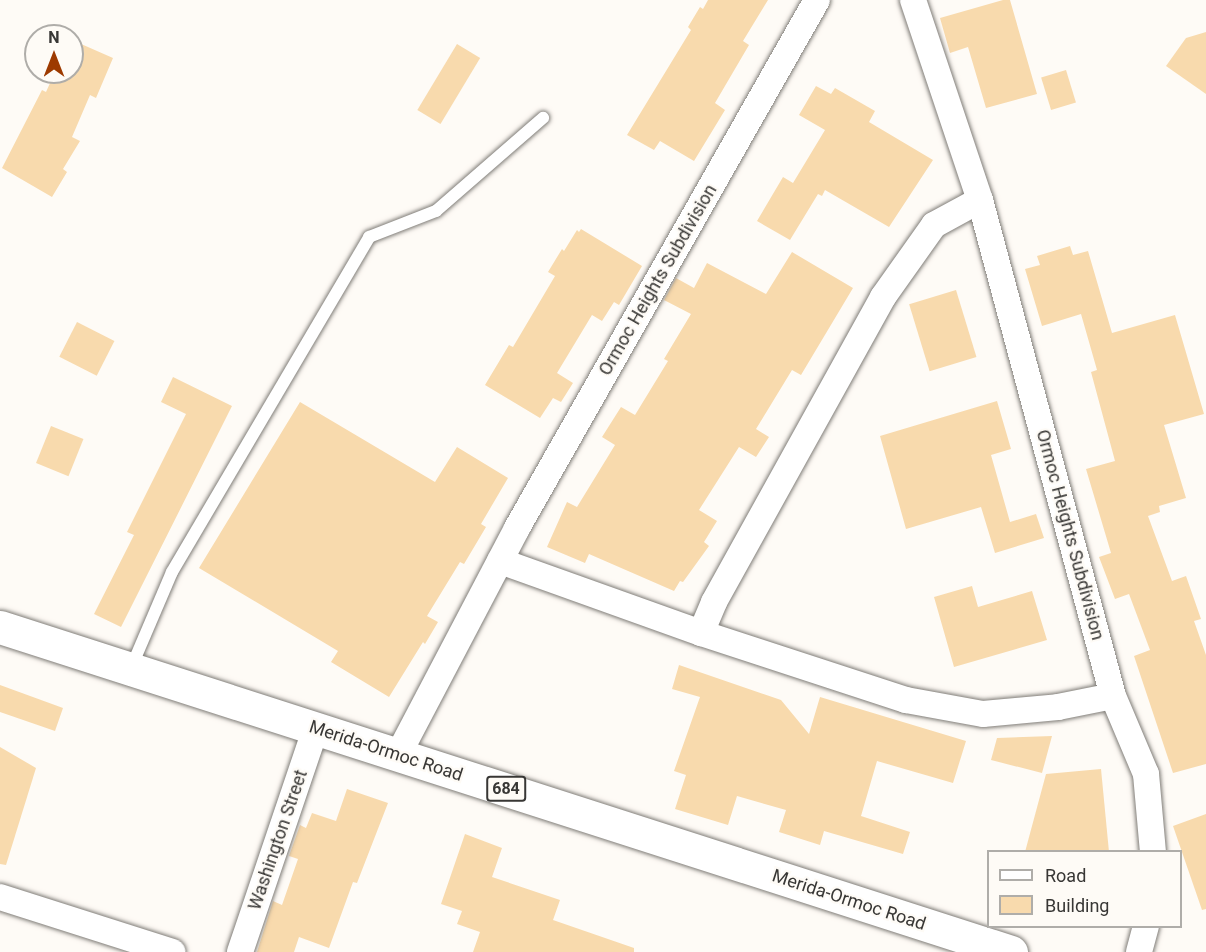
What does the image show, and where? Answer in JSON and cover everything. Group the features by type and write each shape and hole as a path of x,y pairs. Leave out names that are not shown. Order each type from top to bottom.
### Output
{"highway":[{"name":"Merida-Ormoc Road","path":"0,627 1011,952"}],"street":[{"name":"Ormoc Heights Subdivision","path":"398,754 500,561 817,0"},
{"name":"Ormoc Heights Subdivision","path":"913,0 980,200 1113,696 1146,774 1153,850"},
{"path":"701,633 714,602 883,297 934,225 980,200"},
{"path":"500,561 701,633 906,700 982,714 1058,707 1113,696"},
{"name":"Washington Street","path":"240,952 316,728"},
{"path":"0,897 172,952"},
{"path":"1139,952 1146,928"}],"lane":[{"path":"130,669 172,572 369,237 436,211 543,118"}],"building":[{"path":"708,0 768,0 743,41 749,45 715,103 725,110 694,161 660,141 654,150 627,135 691,30 688,27 700,7 703,9"},
{"path":"1010,0 1037,94 986,108 968,47 950,53 940,18"},
{"path":"1206,32 1206,94 1166,66 1186,38"},
{"path":"457,44 480,58 440,124 417,110"},
{"path":"84,45 113,58 96,98 90,95 72,137 80,141 63,169 67,172 52,197 2,168 42,90 46,92 50,84 84,84"},
{"path":"1066,70 1076,103 1051,110 1041,78"},
{"path":"816,86 831,94 835,88 875,111 869,122 933,160 889,227 825,190 822,196 818,194 790,240 757,221 783,177 793,183 825,130 799,115"},
{"path":"581,229 642,266 619,305 614,302 602,321 592,315 557,373 573,383 561,402 553,398 540,418 485,385 509,345 513,347 555,276 548,272 562,249 564,251 577,230 579,232"},
{"path":"1070,246 1073,255 1088,251 1112,333 1175,315 1204,414 1164,425 1186,498 1159,506 1160,512 1148,516 1172,581 1186,576 1201,619 1194,621 1206,655 1206,764 1173,773 1134,656 1150,650 1129,594 1115,599 1099,557 1111,553 1086,469 1115,461 1091,372 1097,370 1081,314 1042,326 1025,269 1040,265 1037,256"},
{"path":"792,252 853,288 801,375 792,370 756,429 769,437 756,457 739,447 699,510 717,521 704,542 709,546 683,582 680,581 674,591 589,554 585,563 547,547 567,502 577,507 615,445 602,437 621,407 635,415 668,361 664,359 691,314 664,300 676,278 694,288 707,263 766,294"},
{"path":"956,290 976,357 930,371 909,304"},
{"path":"77,322 114,341 97,376 59,357"},
{"path":"173,377 232,406 121,627 94,614 134,535 127,532 186,414 161,402"},
{"path":"997,401 1011,449 991,455 1010,522 1036,514 1044,538 995,553 981,507 906,529 880,436"},
{"path":"300,402 435,482 457,447 508,478 481,524 486,527 464,564 460,562 427,616 438,622 389,697 331,662 338,651 199,568"},
{"path":"51,426 83,439 68,476 36,463"},
{"path":"972,586 978,607 1032,591 1047,640 954,667 934,597"},
{"path":"679,665 781,700 809,734 820,697 966,741 953,783 877,761 861,816 910,832 903,854 824,831 820,845 779,832 786,810 737,796 728,825 675,809 686,775 674,771 700,697 672,689"},
{"path":"0,685 63,708 55,731 0,712"},
{"path":"1052,736 1042,773 991,760 997,738"},
{"path":"0,747 36,768 6,865 0,864"},
{"path":"1101,769 1109,850 1026,850 1046,774"},
{"path":"347,789 388,803 357,883 353,882 329,948 299,937 294,952 257,952 273,901 282,905 298,859 289,856 300,825 306,828 312,813 336,821"},
{"path":"1206,814 1206,909 1202,910 1173,826"},
{"path":"465,834 502,848 492,877 560,900 553,920 634,948 634,952 473,952 480,932 457,924 462,911 441,904"}]}
